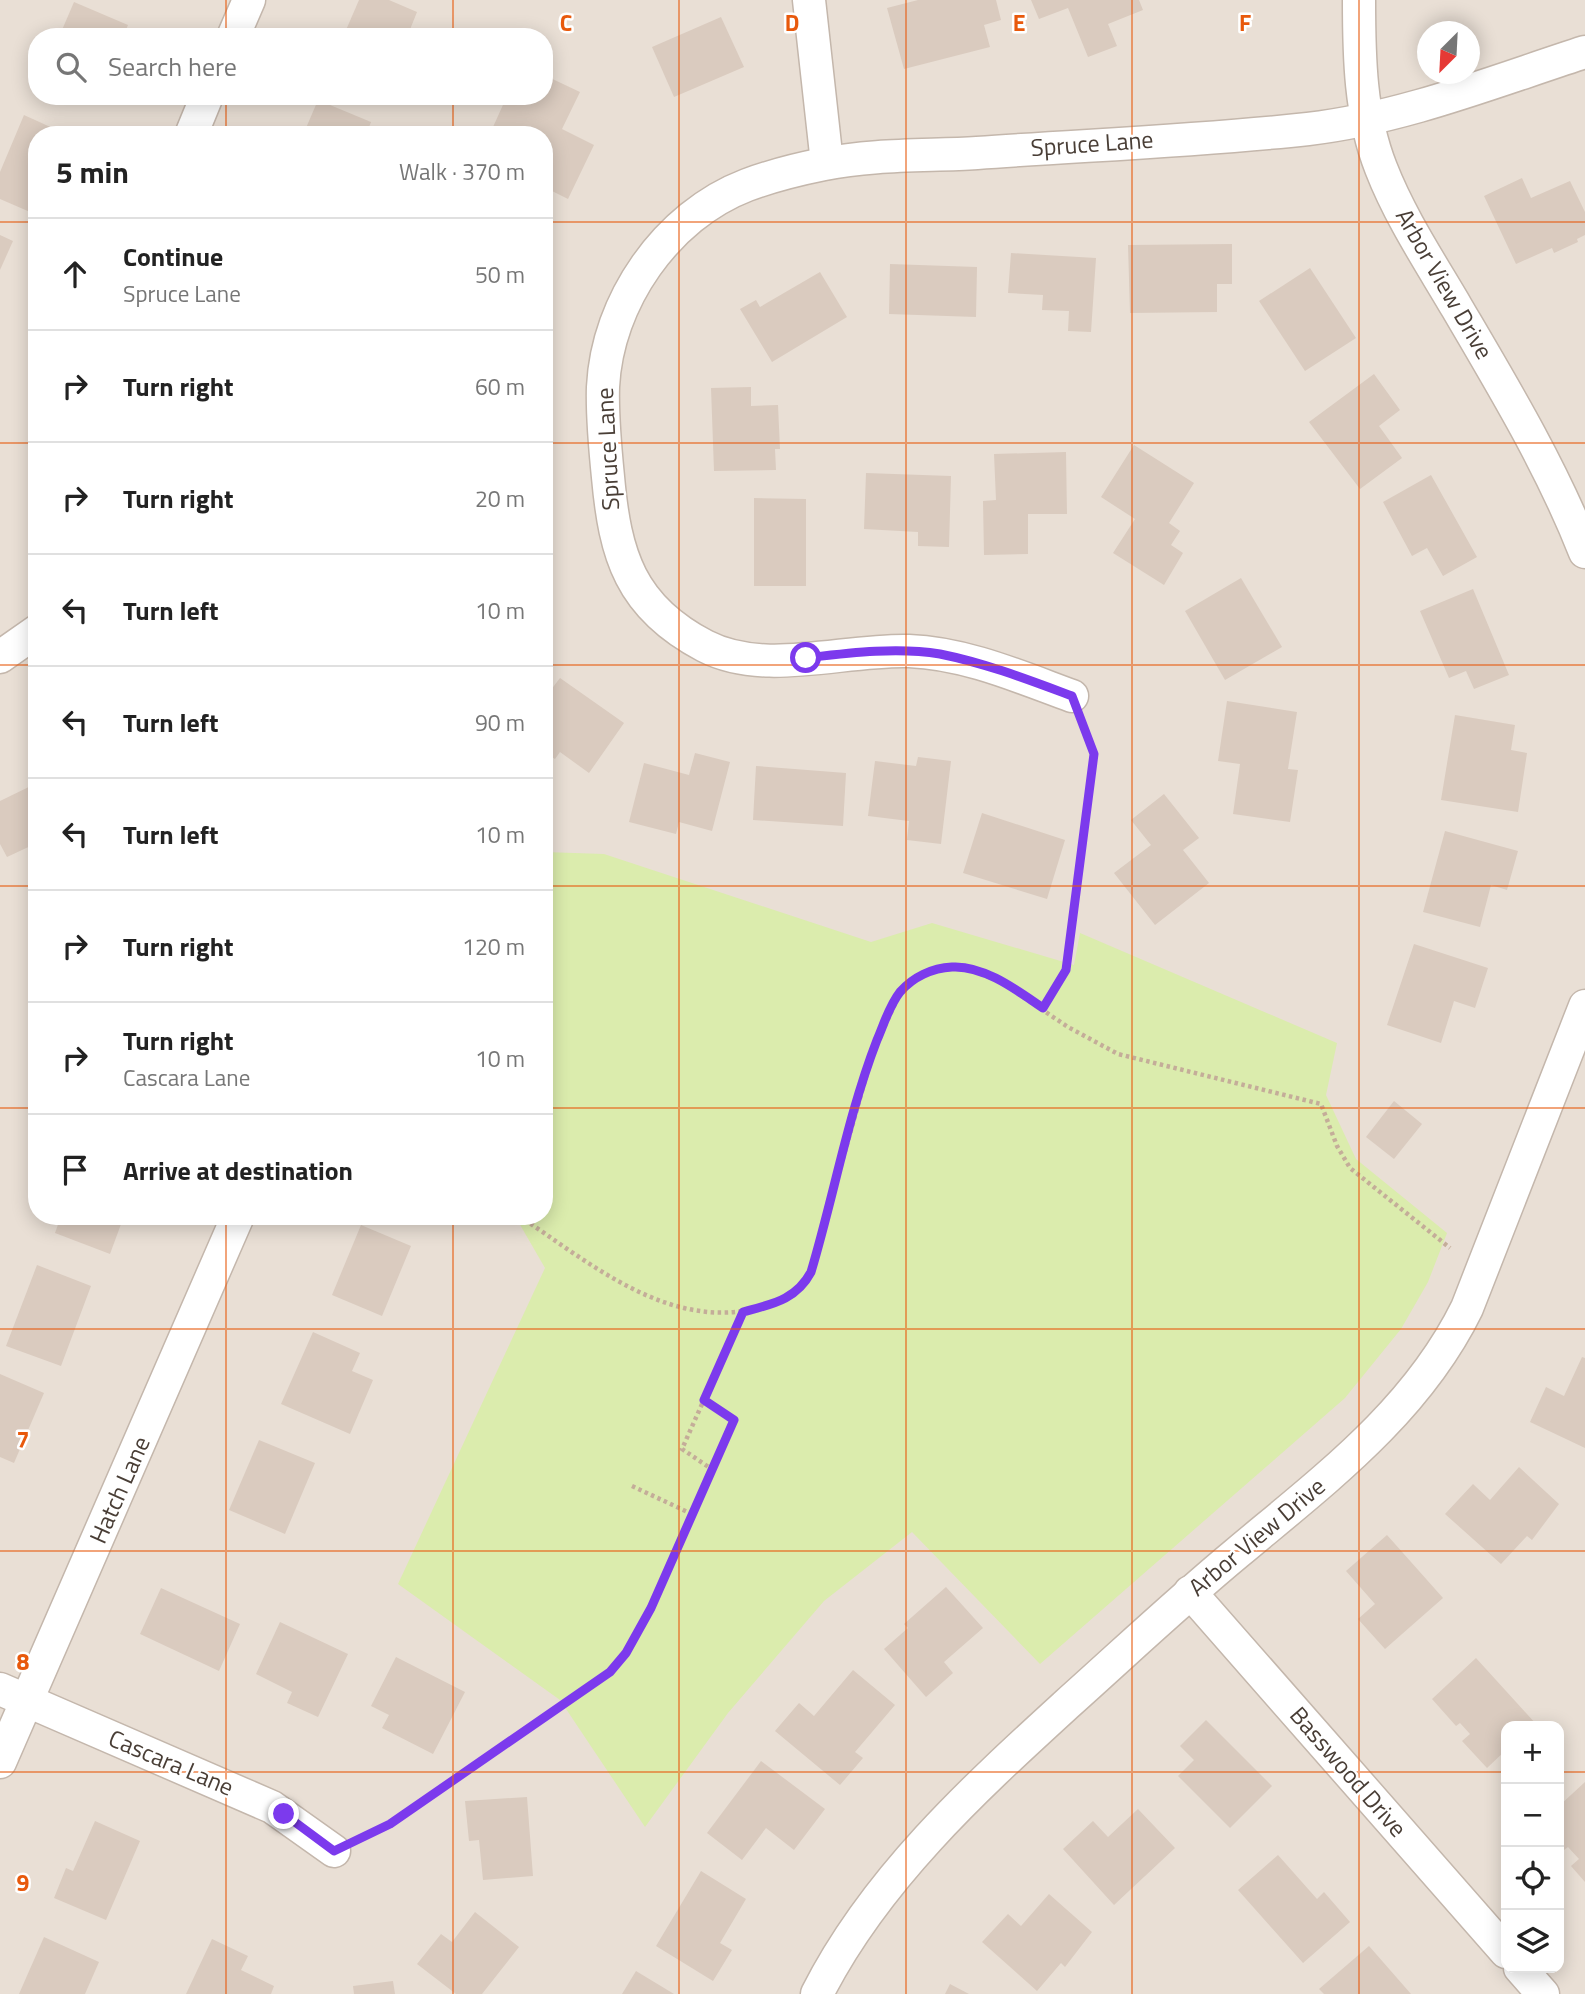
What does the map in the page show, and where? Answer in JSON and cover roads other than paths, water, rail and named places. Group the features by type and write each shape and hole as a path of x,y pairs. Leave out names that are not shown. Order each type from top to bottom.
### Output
{"street":[{"path":"237,28 249,0"},
{"path":"809,0 827,163"},
{"name":"Arbor View Drive","path":"1359,0 1359,58 1367,117 1380,166 1408,225 1561,491 1585,552"},
{"path":"1367,117 1416,106 1585,52"},
{"path":"195,126 203,105"},
{"name":"Spruce Lane","path":"1072,696 1006,672 938,654 899,651 773,660 720,654 670,625 648,603 627,573 612,523 603,385 610,339 625,299 651,259 682,226 712,204 745,186 827,163 1312,128 1367,117"},
{"path":"0,657 28,637"},
{"name":"Arbor View Drive","path":"817,1994 858,1928 930,1835 986,1778 1191,1592 1377,1433 1414,1392 1443,1352 1482,1273 1585,1006"},
{"name":"Hatch Lane","path":"0,1762 14,1695 234,1225"},
{"name":"Basswood Drive","path":"1191,1592 1501,1946"},
{"name":"Cascara Lane","path":"14,1695 272,1807 334,1851"},
{"path":"1524,1973 1543,1994"}]}
